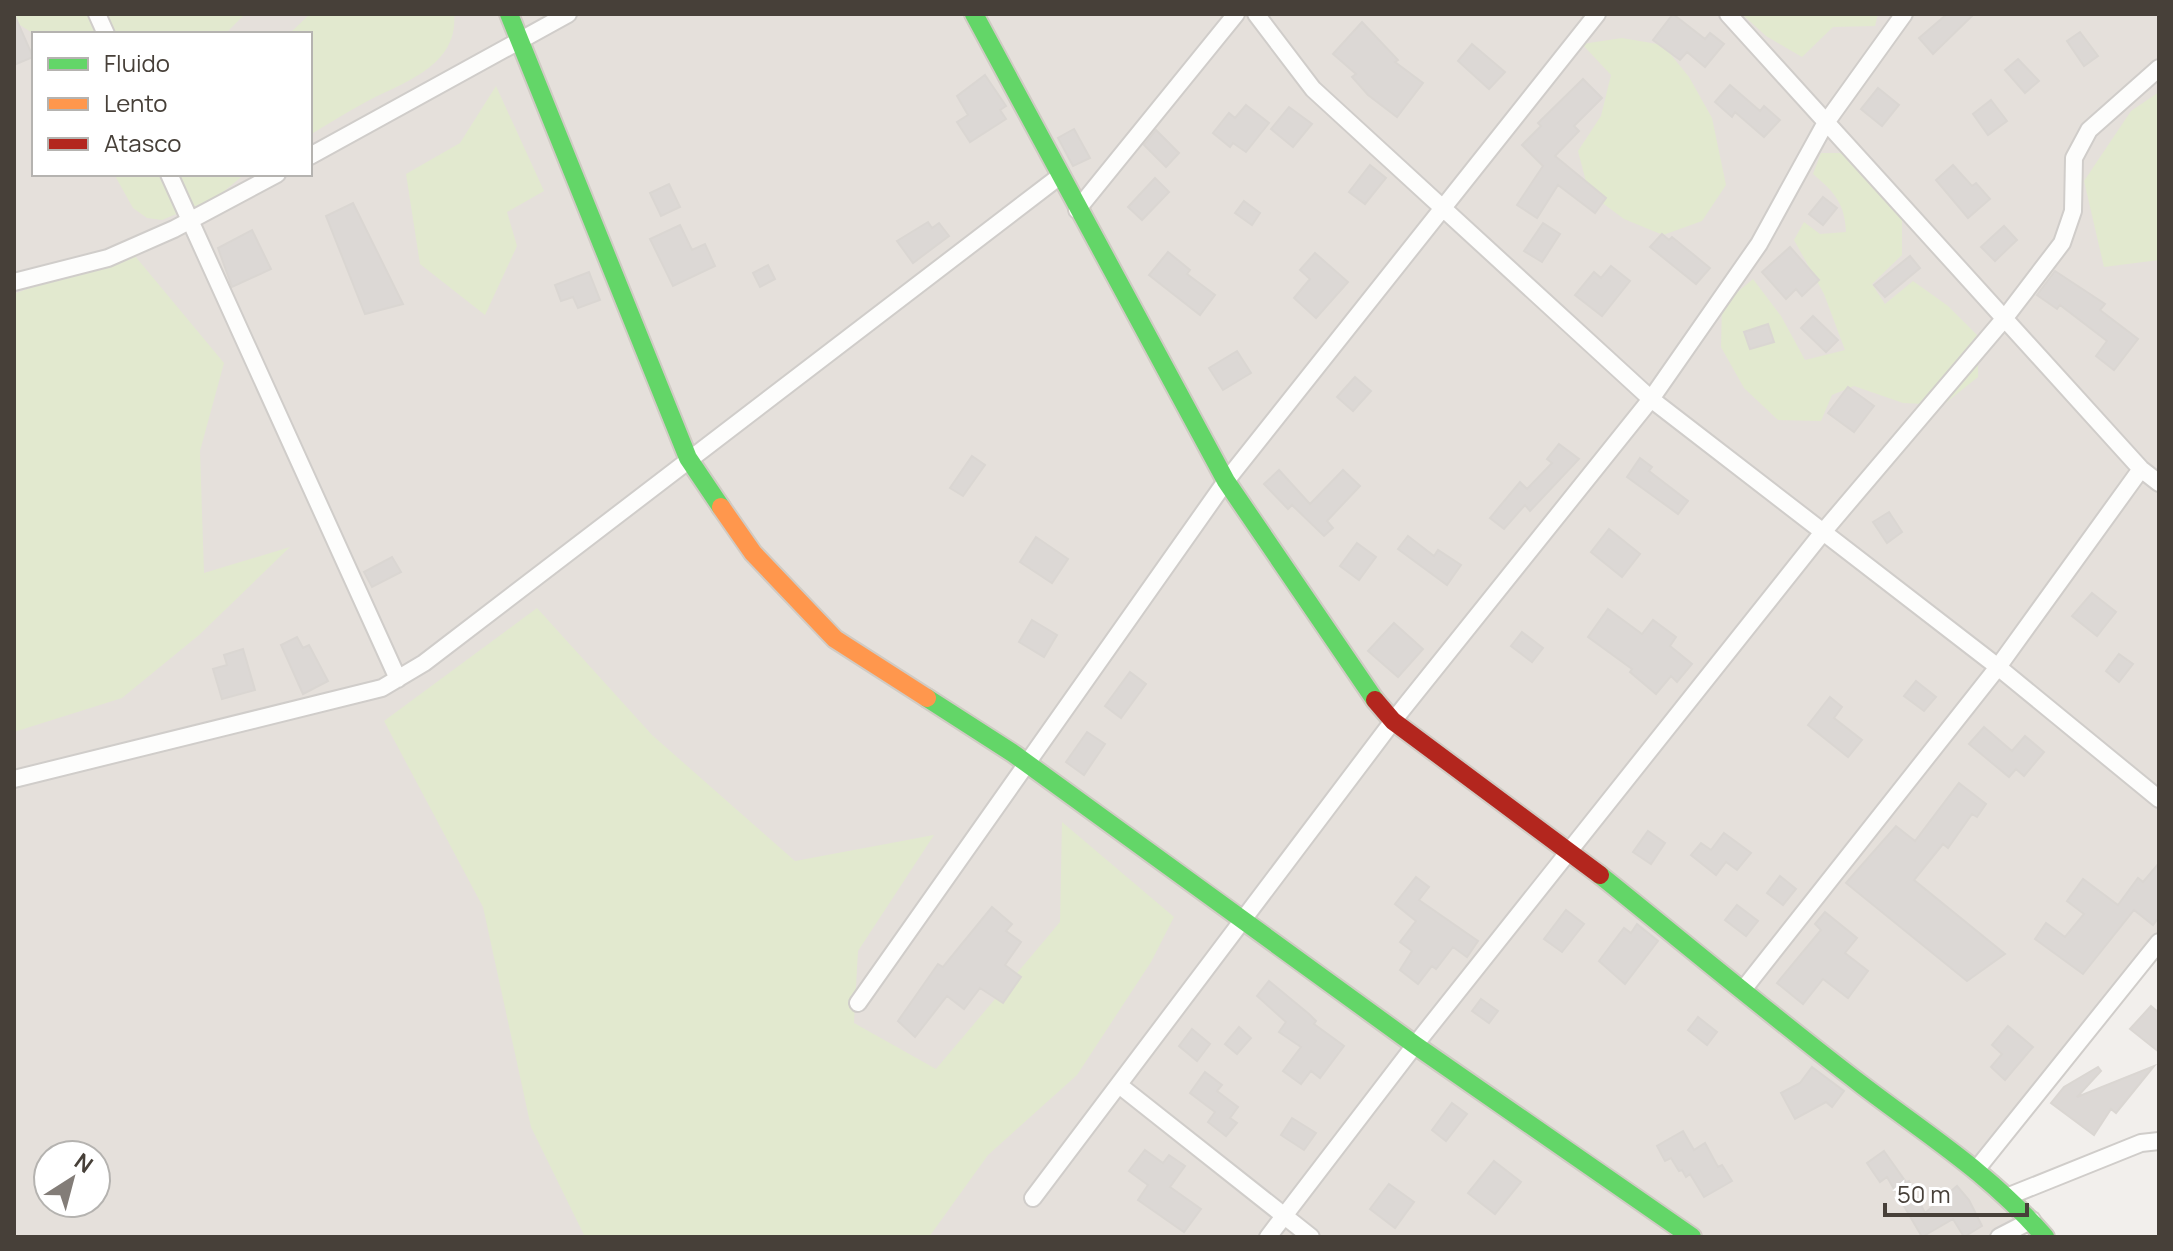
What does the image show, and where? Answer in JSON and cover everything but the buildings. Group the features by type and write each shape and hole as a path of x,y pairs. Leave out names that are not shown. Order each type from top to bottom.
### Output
{"street":[{"path":"509,14 688,458 753,553 835,639 1027,763 1415,1045 1692,1237"},
{"path":"312,155 568,14"},
{"path":"974,14 1077,210 1226,481 1364,687 1393,721 1571,852 1742,991 2009,1196 2045,1237"},
{"path":"1077,210 1236,14"},
{"path":"1256,14 1313,89 1651,399 1998,667 2159,799"},
{"path":"858,1003 1226,481 1597,14"},
{"path":"1728,14 2141,469 2159,483"},
{"path":"1033,1198 1393,721 1651,399 1759,244 1825,124 1904,14"},
{"path":"1268,1237 1415,1045 1823,532 2004,319 2062,243 2073,211 2074,158 2089,130 2159,68"},
{"path":"170,176 398,679"},
{"path":"14,282 108,258 190,220 273,176"},
{"path":"14,779 349,698 382,688 398,679 424,663 1060,176"},
{"path":"1742,991 1998,667 2141,469"},
{"path":"1976,1170 2159,942"},
{"path":"1119,1085 1311,1237"},
{"path":"2009,1196 2141,1143 2159,1141"},
{"path":"1999,1237 2032,1220"}],"shaded area":[{"path":"14,14 2159,14 2159,952 1977,1174 2038,1220 2004,1237 14,1237"}],"green space":[{"path":"14,14 245,14 227,32 32,33 20,25 14,26"},
{"path":"310,14 454,14 453,32 447,47 425,71 312,134 312,32 291,32"},
{"path":"1742,14 1878,14 1875,26 1833,27 1802,57 1766,36"},
{"path":"1622,38 1663,45 1689,77 1712,118 1726,185 1702,221 1663,235 1624,219 1589,193 1578,151 1601,116 1611,75 1582,44"},
{"path":"496,86 544,191 507,212 517,246 485,315 420,264 406,174 460,143"},
{"path":"2159,92 2159,260 2104,267 2084,181 2131,111"},
{"path":"1821,153 1845,153 1902,214 1902,255 1872,284 1885,304 1913,281 1948,306 1978,336 1978,377 1943,405 1903,403 1854,386 1832,395 1821,421 1778,420 1744,388 1721,347 1722,305 1753,279 1781,316 1805,360 1845,350 1824,294 1794,240 1804,222 1820,234 1846,232 1837,199 1813,174"},
{"path":"115,176 243,176 217,197 162,220 147,218 133,208"},
{"path":"130,250 224,363 200,451 204,573 290,547 199,635 122,698 14,732 14,294"},
{"path":"537,608 652,735 795,861 934,835 858,951 854,1023 936,1069 1060,922 1062,822 1174,917 1151,962 1077,1075 988,1155 929,1237 585,1237 531,1127 483,907 384,721"}],"traffic: fast":[{"path":"509,14 688,458 721,507"},
{"path":"974,14 1226,481 1375,700"},
{"path":"927,698 1014,754 1415,1045 1692,1237"},
{"path":"1600,875 1829,1059 1958,1156 2002,1193 2045,1237"}],"traffic: slow":[{"path":"721,507 753,553 835,639 927,698"}],"traffic: jam":[{"path":"1375,700 1393,721 1600,875"}]}
